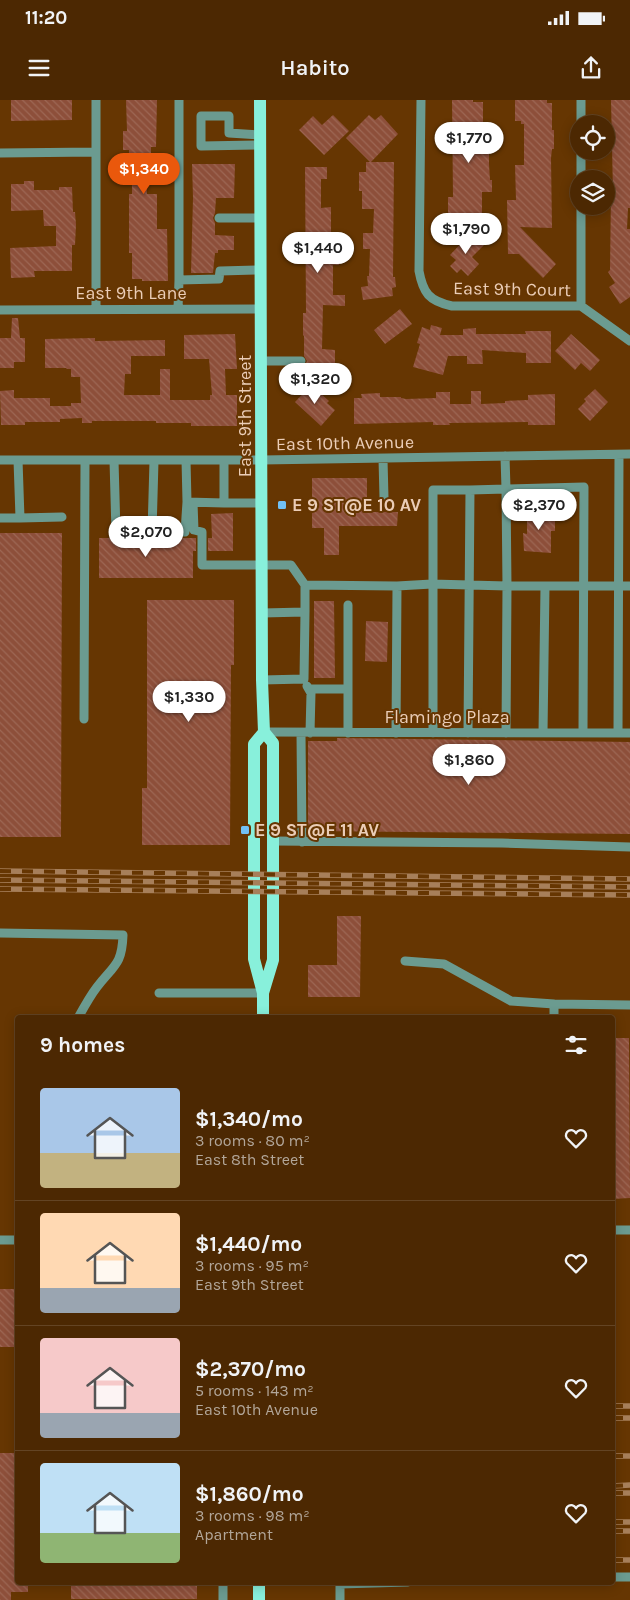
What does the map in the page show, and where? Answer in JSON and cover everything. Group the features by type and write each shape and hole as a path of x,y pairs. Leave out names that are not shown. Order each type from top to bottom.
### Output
{"main road":[{"name":"East 9th Street","path":"260,100 262,680 264,732 273,743 273,960 263,993"},
{"name":"East 9th Street","path":"263,993 254,960 254,744 264,732"},
{"path":"263,993 263,1015"},
{"path":"259,1585 259,1600"}],"street":[{"path":"96,100 96,309"},
{"path":"178,309 179,100"},
{"name":"East 9th Court","path":"421,100 419,270 421,284 426,294 438,303 452,306 582,306"},
{"path":"582,100 582,115"},
{"path":"201,116 229,116 229,133 261,140 202,146 201,116"},
{"path":"0,153 96,152"},
{"path":"582,215 582,306 630,341"},
{"path":"219,218 261,218"},
{"path":"179,280 219,279 220,272 261,270"},
{"name":"East 9th Lane","path":"0,310 261,309"},
{"path":"262,361 300,361"},
{"path":"618,733 619,454"},
{"name":"East 10th Avenue","path":"0,460 262,460 630,454"},
{"path":"505,456 507,586 506,733"},
{"path":"383,458 384,498"},
{"path":"18,460 20,518"},
{"path":"84,460 84,719"},
{"path":"114,460 116,533 185,532 190,503"},
{"path":"152,532 154,460"},
{"path":"186,460 194,530 202,532 202,565 291,565 305,585 304,679 310,693 306,733 302,842"},
{"path":"224,460 224,503"},
{"path":"433,733 433,490 584,487 583,733"},
{"path":"468,733 470,490"},
{"path":"190,503 262,503"},
{"path":"0,518 62,517"},
{"path":"305,585 630,586"},
{"path":"396,733 397,586"},
{"path":"543,733 545,586"},
{"path":"348,605 348,733"},
{"path":"262,614 305,612"},
{"path":"262,680 304,679"},
{"path":"309,689 348,688"},
{"name":"Flamingo Plaza","path":"264,732 630,733"},
{"path":"273,841 502,843 630,847"},
{"path":"0,933 123,935 123,951 118,962 96,988 80,1015"},
{"path":"404,961 444,964 511,1001 630,1006"},
{"path":"159,993 263,993"},
{"path":"554,1004 554,1015"},
{"path":"615,1230 630,1230"},
{"path":"0,1240 15,1240"},
{"path":"615,1577 630,1577"},
{"path":"223,1585 223,1600"},
{"path":"340,1585 340,1600"}],"building":[{"path":"11,100 72,100 72,120 11,121"},
{"path":"126,100 157,100 156,147 151,147 151,168 147,168 147,194 157,194 157,229 167,229 168,281 132,279 132,253 129,253 129,194 132,194 132,167 129,167 129,150 123,150 123,131 127,131"},
{"path":"452,100 483,102 483,131 489,131 489,164 492,192 482,192 482,218 479,218 479,223 476,223 476,227 448,228 448,197 453,197"},
{"path":"515,100 547,100 547,103 552,103 554,149 552,149 551,158 552,228 520,227 556,264 543,278 519,254 508,254 507,200 516,200 515,165 524,165 524,124 521,124 521,121 515,121"},
{"path":"611,100 630,100 630,208 628,208 627,229 630,229 630,297 620,304 609,287 615,283 608,272 610,270 611,215 615,215 615,170 613,170 612,160 615,160 615,115 611,115"},
{"path":"333,115 349,131 324,155 299,130 313,116 322,125"},
{"path":"369,115 375,120 381,115 398,134 371,162 394,162 393,277 395,277 396,287 392,288 393,296 363,300 361,287 368,286 367,276 369,276 370,249 363,249 363,233 373,233 374,209 362,209 362,191 359,191 359,172 366,172 366,162 370,162 346,138"},
{"path":"192,164 235,164 234,198 216,198 213,218 215,235 234,236 234,250 218,250 218,253 215,253 213,273 191,273"},
{"path":"305,167 327,167 327,179 321,179 321,208 331,207 331,238 339,238 339,265 333,265 333,295 345,295 345,306 323,305 322,349 335,350 335,367 327,366 326,375 304,375 304,366 307,361 304,356 303,336 303,313 306,313"},
{"path":"24,181 34,181 34,190 59,190 59,187 72,187 73,212 75,212 76,225 75,245 72,245 72,271 34,271 35,277 11,278 10,248 56,246 56,226 44,226 43,210 11,211 11,184 24,184"},
{"path":"471,233 484,245 472,257 479,264 468,276 461,269 457,273 450,266 456,260 450,255"},
{"path":"400,309 412,324 385,344 374,330"},
{"path":"12,318 18,318 20,338 25,338 25,362 14,362 14,368 0,368 0,338 11,338"},
{"path":"431,325 442,328 440,335 463,335 463,329 476,328 476,334 526,334 525,331 551,331 551,363 526,363 526,353 482,350 483,364 467,364 467,356 448,356 443,375 413,367 420,344 417,343 422,327 430,330"},
{"path":"235,334 237,369 225,369 226,395 237,395 237,426 191,426 191,423 156,423 156,421 92,421 92,423 82,423 82,418 60,419 60,422 25,422 25,425 1,425 0,391 14,390 14,398 50,398 50,406 71,406 71,403 81,403 80,377 71,377 71,369 45,368 45,339 95,338 95,341 165,340 165,356 131,356 131,374 125,374 124,395 160,395 160,369 170,369 170,400 210,400 210,395 212,395 209,359 184,359 184,335"},
{"path":"571,334 600,360 590,371 581,363 575,370 555,351"},
{"path":"311,385 329,401 327,403 335,410 321,426 295,402"},
{"path":"595,389 608,402 590,421 578,409 586,401 584,399"},
{"path":"471,391 481,391 481,404 528,400 528,395 555,394 555,425 528,425 528,422 449,423 450,425 433,425 433,422 354,424 354,398 362,398 361,394 380,393 380,397 401,397 406,399 436,398 436,392 450,392 450,404 471,404"},
{"path":"312,478 367,478 367,512 398,512 397,526 339,526 339,555 324,555 324,528 312,528"},
{"path":"527,510 553,510 555,531 551,531 551,553 524,551 523,533 527,534"},
{"path":"233,513 233,551 208,551 208,538 212,538 211,514"},
{"path":"0,533 62,533 61,837 0,837"},
{"path":"99,538 196,538 196,551 193,551 193,578 99,578"},
{"path":"147,600 234,600 234,665 231,665 230,845 142,845 142,788 147,788"},
{"path":"314,601 334,601 335,678 314,678"},
{"path":"366,621 388,622 387,662 365,661"},
{"path":"337,738 630,742 630,834 308,831 308,741 337,741"},
{"path":"337,916 361,916 360,997 308,997 308,965 337,965"},
{"path":"615,1038 629,1038 630,1198 615,1199"},
{"path":"0,1289 15,1289 15,1347 0,1347"},
{"path":"0,1453 15,1453 15,1585 28,1585 28,1592 11,1592 11,1600 0,1600"},
{"path":"71,1585 197,1585 197,1599 71,1599"}],"railway":[{"path":"0,871 630,879"},
{"path":"0,880 630,887"},
{"path":"0,889 630,895"},
{"path":"615,1406 630,1406"},
{"path":"615,1418 630,1418"},
{"path":"615,1456 630,1456"},
{"path":"615,1486 630,1485"},
{"path":"615,1493 630,1493"},
{"path":"615,1522 630,1522"},
{"path":"615,1531 630,1531"},
{"path":"615,1560 630,1560"}],"place":[{"name":"E 9 ST@E 10 AV","path":"282,505"},
{"name":"E 9 ST@E 11 AV","path":"245,830"}]}
